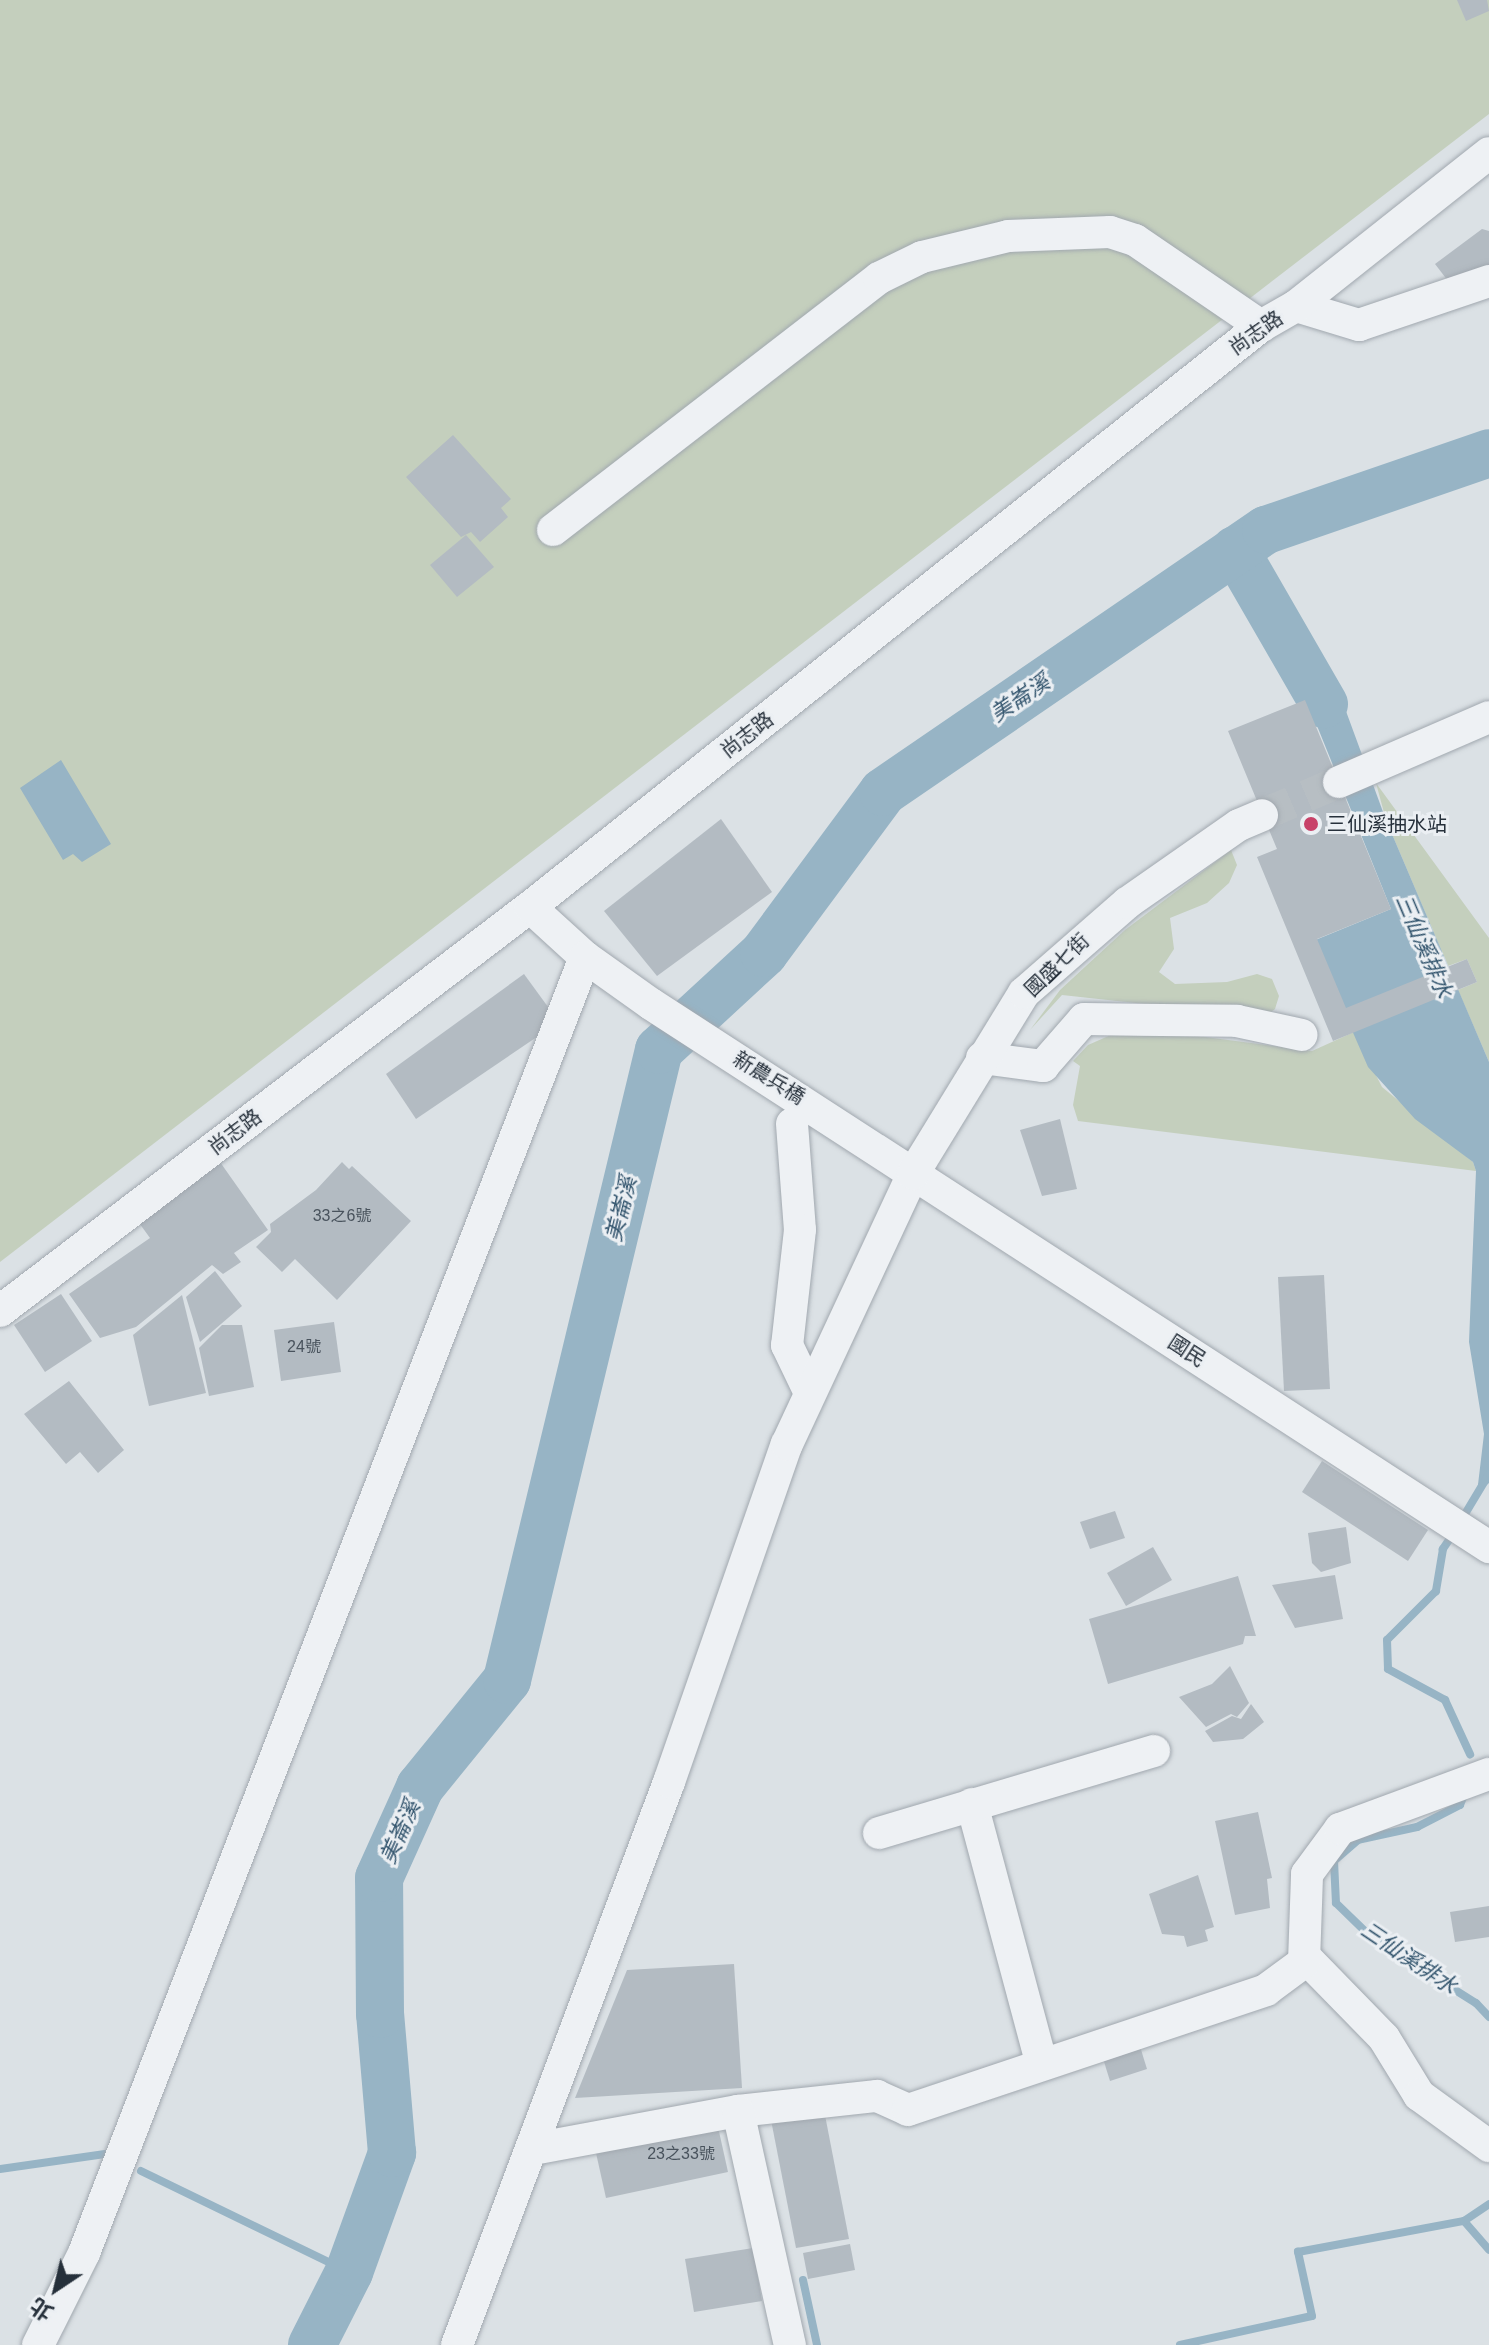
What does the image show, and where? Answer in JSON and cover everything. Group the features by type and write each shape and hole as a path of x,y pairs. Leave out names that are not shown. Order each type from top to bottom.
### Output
{"street":[{"name":"尚志路","path":"0,1311 530,907 1261,326 1296,306 1489,153"},
{"path":"553,530 879,278 922,257 1008,236 1110,232 1135,240 1261,326"},
{"path":"1296,306 1359,325 1489,281"},
{"path":"1339,782 1489,717"},
{"name":"國盛七街","path":"457,2345 533,2149 810,1393 913,1174 1024,993 1081,940 1239,825 1262,815"},
{"name":"新農兵橋","path":"530,907 585,957 651,1004 887,1153"},
{"path":"38,2345 84,2253 585,957"},
{"path":"982,1058 1043,1066 1084,1019 1237,1021 1302,1035"},
{"path":"792,1124 800,1230 787,1345 810,1393"},
{"name":"國民","path":"887,1153 913,1174 1481,1542"},
{"path":"879,1833 1154,1751"},
{"path":"533,2149 738,2111 877,2096 908,2110 1041,2062 1154,2031 1266,1990 1286,1979 1305,1957 1307,1874 1340,1829 1489,1774"},
{"path":"972,1804 1041,2062"},
{"path":"1305,1957 1384,2038 1419,2095 1489,2146"},
{"path":"738,2111 790,2345"}],"green space":[{"path":"0,0 1489,0 1489,114 0,1262"},
{"path":"1376,783 1489,938 1489,1062 1458,990 1477,982 1467,959 1448,966 1386,820"},
{"path":"1231,850 1237,865 1229,883 1207,903 1170,918 1174,949 1159,972 1175,984 1227,982 1257,974 1272,979 1279,996 1275,1009 1264,1017 1062,995 1030,1030 1060,990 1125,930"},
{"path":"1129,1027 1312,1051 1354,1032 1382,1087 1473,1162 1476,1171 1078,1121 1073,1105 1080,1066 1073,1061 1088,1045"}],"water":[{"path":"1336,684 1386,820 1489,1062 1489,1483 1477,1493 1484,1434 1469,1342 1476,1171 1473,1162 1415,1119 1368,1067 1313,941 1391,909 1303,691"},
{"path":"61,760 111,844 82,862 73,854 63,860 20,788"}],"building":[{"path":"1457,0 1487,0 1489,11 1466,21"},
{"path":"1482,229 1489,231 1489,265 1455,290 1435,264"},
{"path":"453,435 511,499 501,508 508,517 480,542 471,532 461,537 406,477"},
{"path":"466,535 494,567 457,597 430,565"},
{"name":"三仙溪抽水站","path":"1305,700 1391,909 1317,939 1346,1008 1467,959 1477,982 1333,1041 1257,857 1277,849 1228,731"},
{"path":"721,819 772,892 657,976 604,911"},
{"path":"524,974 559,1022 416,1119 386,1074"},
{"path":"1060,1119 1077,1189 1042,1196 1020,1130"},
{"path":"220,1162 268,1230 234,1253 241,1262 223,1274 212,1265 136,1327 100,1338 69,1294 150,1238 137,1220"},
{"path":"342,1162 349,1169 352,1166 411,1221 337,1300 295,1259 282,1272 256,1247 271,1232 270,1224 316,1190"},
{"path":"215,1271 242,1306 200,1342 186,1297"},
{"path":"1324,1275 1330,1389 1284,1391 1278,1277"},
{"path":"61,1294 92,1341 45,1372 14,1325"},
{"path":"182,1295 206,1393 149,1406 133,1335"},
{"path":"334,1322 341,1372 281,1381 274,1330"},
{"path":"222,1325 242,1325 254,1387 209,1396 199,1348"},
{"path":"69,1381 124,1450 98,1473 80,1452 66,1464 24,1414"},
{"path":"1322,1461 1428,1530 1408,1561 1302,1492"},
{"path":"1115,1511 1125,1538 1090,1549 1080,1522"},
{"path":"1346,1527 1351,1563 1321,1572 1312,1563 1308,1533"},
{"path":"1153,1547 1172,1580 1126,1606 1107,1573"},
{"path":"1335,1575 1343,1619 1295,1628 1272,1585"},
{"path":"1238,1576 1256,1636 1245,1636 1243,1644 1108,1684 1089,1619"},
{"path":"1230,1666 1249,1703 1237,1717 1231,1714 1206,1727 1179,1697 1212,1684"},
{"path":"1251,1704 1264,1722 1243,1739 1213,1742 1205,1731 1232,1716 1241,1719"},
{"path":"1258,1812 1272,1878 1267,1879 1270,1908 1235,1915 1215,1821"},
{"path":"1198,1875 1214,1927 1205,1930 1208,1941 1187,1947 1184,1936 1162,1934 1149,1894"},
{"path":"1489,1906 1489,1937 1455,1942 1450,1912"},
{"path":"734,1964 742,2088 575,2098 627,1970"},
{"path":"1138,2040 1147,2069 1110,2081 1101,2052"},
{"path":"824,2110 849,2239 796,2248 771,2120"},
{"path":"718,2127 728,2172 606,2198 596,2153"},
{"path":"850,2244 855,2270 808,2279 803,2253"},
{"path":"753,2248 762,2301 694,2312 685,2259"}],"waterway":[{"name":"美崙溪","path":"312,2345 349,2272 392,2153 380,2014 379,1878 420,1787 507,1680 659,1050 764,953 883,792 1266,530 1489,453"},
{"name":"三仙溪排水","path":"1235,550 1324,704"},
{"name":"三仙溪排水","path":"1462,1519 1489,1474"},
{"name":"三仙溪排水","path":"1455,1531 1443,1549 1436,1591 1387,1640 1388,1669 1445,1700 1470,1754"},
{"name":"三仙溪排水","path":"1465,1793 1460,1805 1417,1827 1358,1840 1334,1861 1336,1903 1371,1937 1476,2003 1489,2017"},
{"path":"0,2169 105,2154"},
{"path":"141,2171 349,2272"},
{"path":"1180,2345 1312,2316 1298,2252 1464,2221 1489,2204"},
{"path":"1464,2221 1489,2250"},
{"path":"803,2280 817,2345"},
{"path":"315,2340 330,2345"}],"tunnel":[{"path":"1262,815 1339,782"}],"place":[{"name":"三仙溪抽水站","path":"1311,824"}]}
